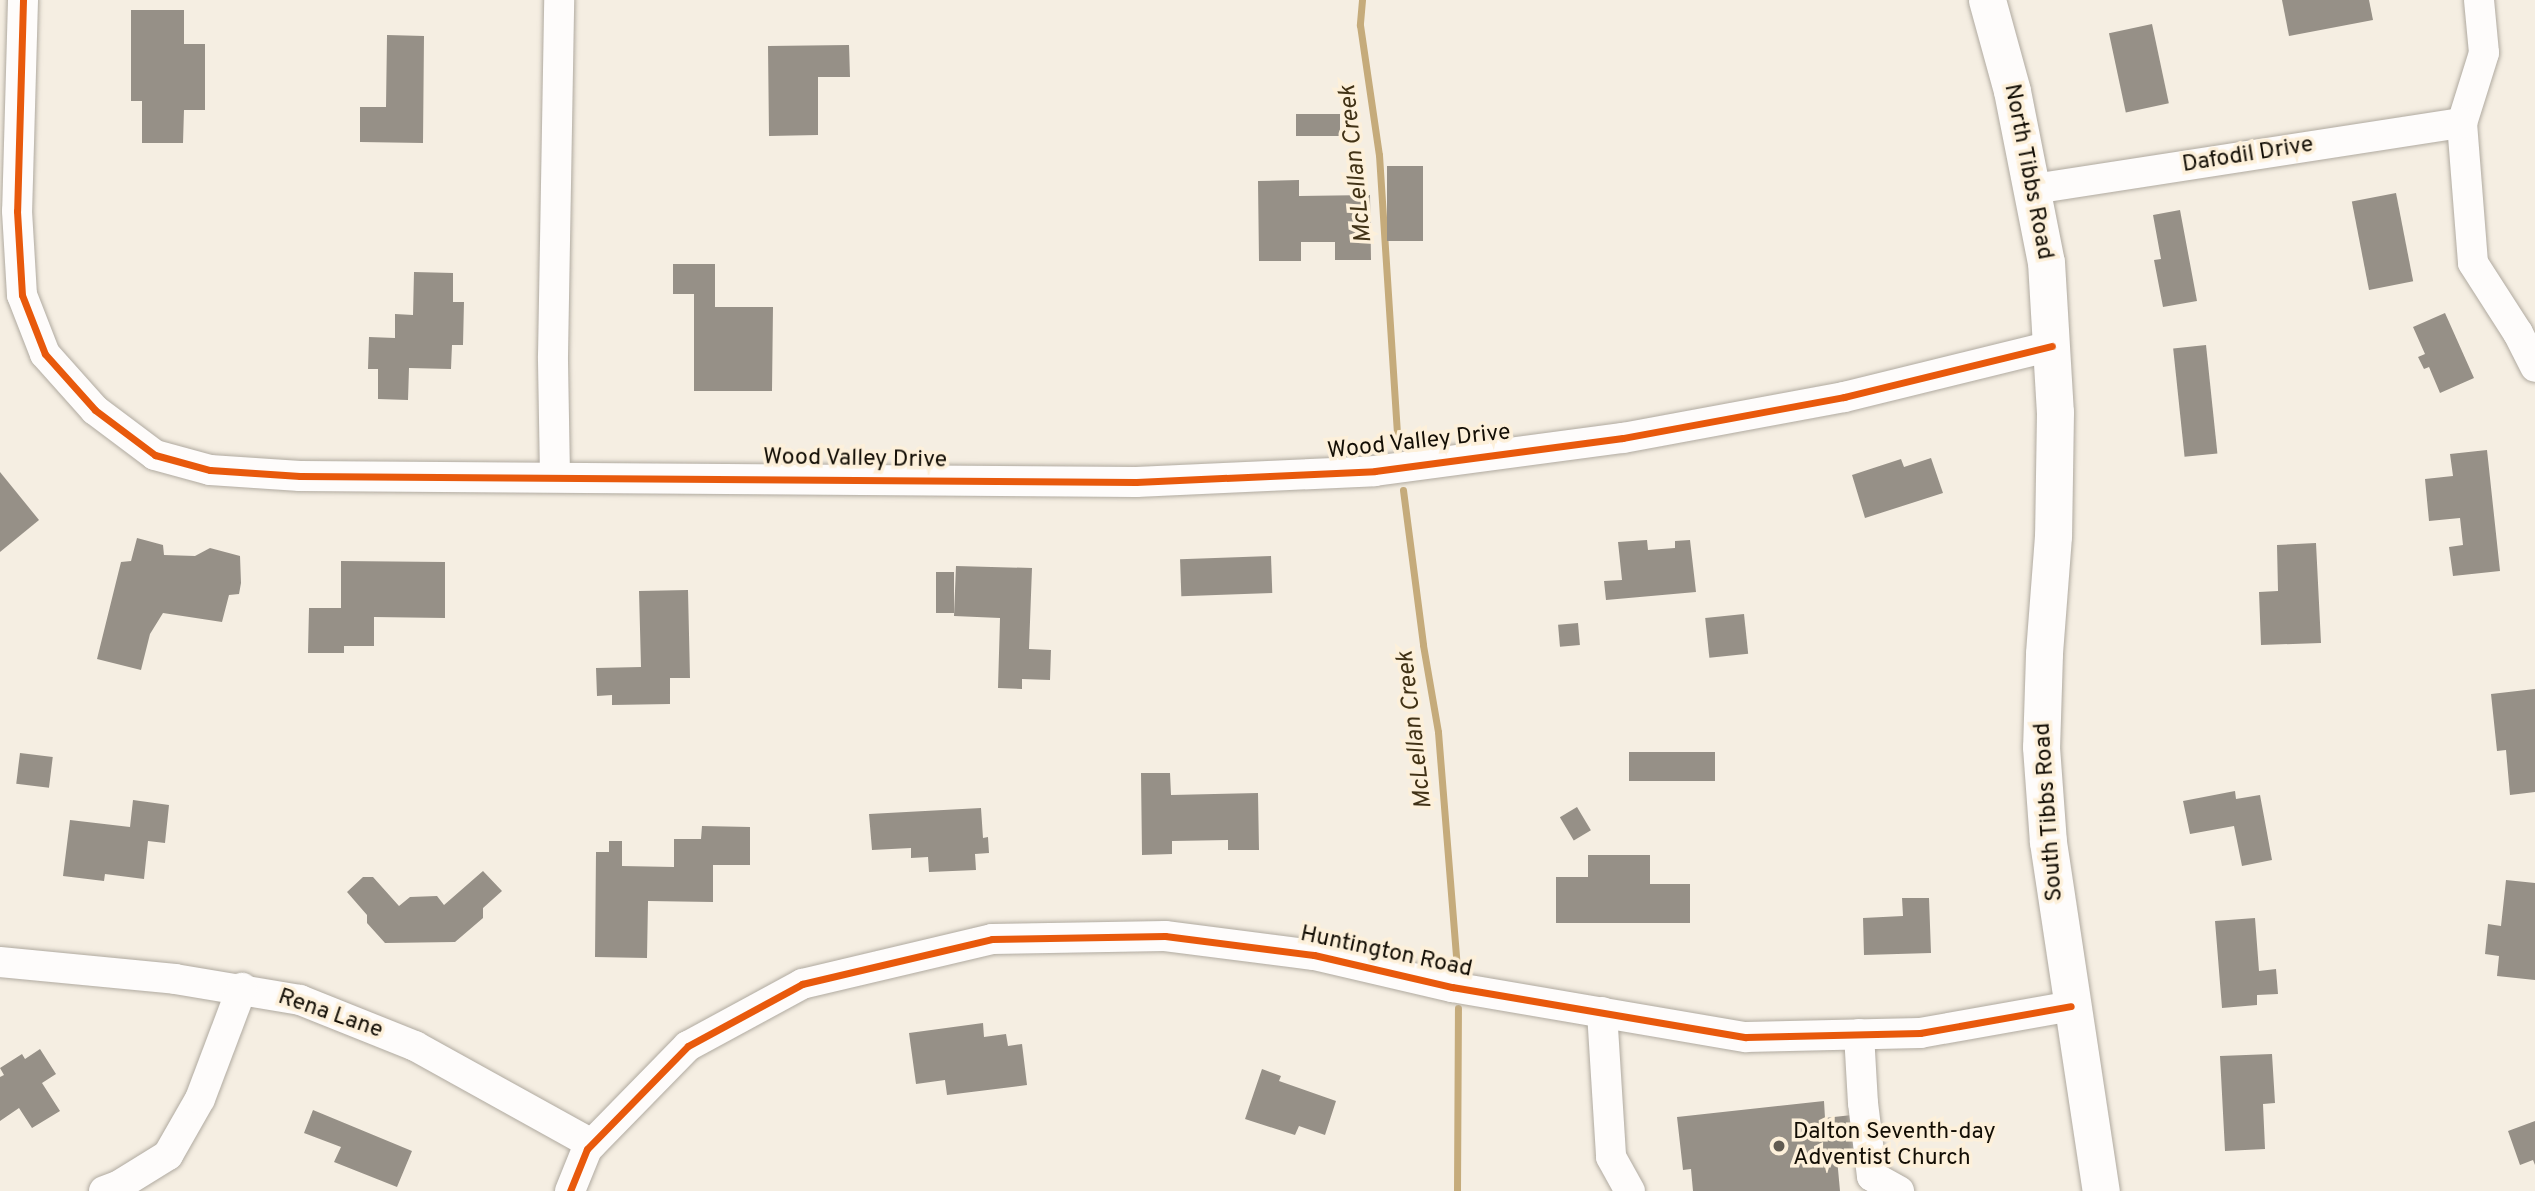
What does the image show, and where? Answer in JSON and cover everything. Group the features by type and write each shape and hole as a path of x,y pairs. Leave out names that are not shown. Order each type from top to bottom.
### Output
{"street":[{"name":"Wood Valley Drive","path":"23,0 18,211 23,295 45,354 95,410 155,455 210,470 300,476 1136,482 1375,471 1623,438 1844,397 2052,346"},
{"path":"555,476 553,356 559,0"},
{"name":"North Tibbs Road","path":"1987,0 2012,91 2034,189 2046,262 2052,346"},
{"path":"2479,0 2484,53 2462,123 2473,263 2526,334 2535,367"},
{"name":"Dafodil Drive","path":"2034,189 2462,123"},
{"name":"South Tibbs Road","path":"2052,346 2055,412 2053,536 2044,654 2041,747 2048,842 2101,1191"},
{"name":"Huntington Road","path":"570,1191 587,1149 688,1046 802,984 992,939 1165,936 1314,956 1451,987 1746,1037 1920,1033 2071,1006"},
{"name":"Rena Lane","path":"0,962 242,988 300,1000 415,1046 592,1144"},
{"path":"104,1191 118,1186 168,1155 200,1098 242,988"},
{"path":"1602,1012 1611,1157 1630,1191"},
{"path":"1859,1034 1863,1103 1872,1176 1899,1191"}],"building":[{"path":"2282,0 2369,0 2373,20 2289,36"},
{"path":"131,10 184,10 184,44 205,44 205,110 184,110 183,143 142,143 142,101 131,101"},
{"path":"2152,24 2169,103 2126,112 2109,33"},
{"path":"387,35 424,36 423,143 360,142 360,107 386,107"},
{"path":"849,45 850,77 818,77 818,135 769,136 768,46"},
{"path":"1296,114 1340,114 1340,136 1296,136"},
{"path":"1387,166 1423,166 1423,241 1387,241"},
{"path":"1299,180 1299,196 1370,195 1371,260 1335,260 1335,242 1301,242 1301,261 1259,261 1258,181"},
{"path":"2396,193 2413,281 2369,290 2352,202"},
{"path":"2180,210 2197,301 2163,307 2154,260 2161,259 2153,215"},
{"path":"673,264 715,264 715,307 773,307 772,391 694,391 694,294 673,294"},
{"path":"414,272 453,273 453,302 464,302 463,345 452,345 451,369 409,368 408,400 378,399 378,369 368,369 369,337 395,338 395,314 413,315"},
{"path":"2445,313 2474,378 2440,393 2429,367 2424,369 2418,357 2425,354 2413,327"},
{"path":"2206,345 2217,453 2185,457 2173,348"},
{"path":"2487,450 2500,571 2453,576 2449,547 2463,545 2460,518 2429,521 2425,479 2453,476 2450,454"},
{"path":"1931,458 1943,493 1865,518 1852,475 1901,459 1904,467"},
{"path":"0,472 39,520 0,552"},
{"path":"137,538 163,545 164,555 195,556 210,548 240,556 241,583 239,594 229,595 222,622 163,613 150,634 141,670 97,659 121,562 131,561"},
{"path":"1647,540 1648,550 1675,548 1675,541 1690,540 1696,592 1606,600 1604,581 1622,580 1618,542"},
{"path":"2316,543 2321,643 2261,645 2259,592 2278,591 2277,545"},
{"path":"1271,556 1272,593 1181,596 1180,559"},
{"path":"341,561 445,562 445,618 374,617 374,646 344,646 344,653 308,653 309,608 341,608"},
{"path":"956,566 1032,568 1029,649 1051,650 1050,680 1022,679 1022,689 998,688 1000,618 954,616"},
{"path":"936,572 954,572 954,613 936,613"},
{"path":"688,590 690,678 670,678 670,704 612,705 612,695 597,696 596,668 641,667 639,591"},
{"path":"1744,614 1748,654 1709,658 1705,618"},
{"path":"1578,623 1580,645 1560,647 1558,625"},
{"path":"2535,689 2535,792 2510,795 2506,750 2497,751 2491,694"},
{"path":"1629,752 1715,752 1715,781 1629,781"},
{"path":"20,753 53,757 49,788 16,784"},
{"path":"1141,773 1170,773 1171,795 1258,793 1259,850 1228,850 1228,840 1172,841 1172,854 1142,855"},
{"path":"2235,791 2236,799 2260,795 2272,860 2242,866 2234,826 2190,834 2183,801"},
{"path":"133,800 169,805 165,843 148,841 144,879 105,874 104,881 63,876 70,820 130,827"},
{"path":"1577,807 1591,830 1574,840 1560,817"},
{"path":"981,808 983,838 988,837 989,853 975,854 976,870 929,872 928,857 911,858 911,848 872,850 869,814"},
{"path":"702,826 750,827 750,865 713,865 713,902 648,901 647,958 595,957 596,852 609,852 609,841 622,841 622,866 674,867 674,839 701,839"},
{"path":"1588,855 1650,855 1650,884 1690,884 1690,923 1556,923 1556,877 1588,877"},
{"path":"483,871 502,891 483,908 483,918 455,942 385,943 367,923 367,915 347,892 363,877 373,877 399,906 410,897 437,896 444,905"},
{"path":"2506,880 2535,883 2535,980 2497,976 2499,956 2485,954 2488,924 2501,926"},
{"path":"1902,898 1929,898 1931,953 1864,955 1863,918 1903,916"},
{"path":"2255,918 2259,971 2276,969 2278,994 2257,995 2257,1005 2222,1008 2215,921"},
{"path":"983,1023 984,1037 1006,1034 1008,1046 1022,1044 1027,1085 947,1095 945,1080 916,1084 909,1033"},
{"path":"40,1049 56,1074 42,1083 60,1111 32,1128 19,1108 0,1121 0,1077 4,1075 0,1068 22,1054 25,1059"},
{"path":"2272,1054 2275,1103 2263,1104 2265,1149 2225,1151 2220,1056"},
{"path":"1262,1069 1281,1076 1279,1081 1336,1101 1325,1135 1299,1126 1295,1135 1245,1119"},
{"name":"Dalton Seventh-day Adventist Church","path":"1824,1101 1825,1118 1879,1112 1872,1148 1853,1150 1837,1158 1840,1191 1693,1191 1691,1169 1683,1170 1677,1117"},
{"path":"313,1110 412,1151 397,1187 334,1162 341,1147 304,1133"},
{"path":"2535,1121 2535,1165 2533,1160 2520,1165 2508,1131"}],"waterway":[{"name":"McLellan Creek","path":"1362,0 1360,25 1379,155 1398,449"},
{"name":"McLellan Creek","path":"1403,490 1423,645 1438,732 1457,967"},
{"name":"McLellan Creek","path":"1457,1191 1458,1008"}],"cycle path":[{"path":"23,0 17,211 22,295 45,354 95,410 155,455 210,470 300,476 1136,482 1375,471 1623,438 1844,397 2052,346"},
{"path":"570,1191 587,1149 688,1046 802,984 992,939 1165,936 1314,955 1452,987 1746,1037 1920,1033 2071,1006"}],"place":[{"name":"Dalton Seventh-day Adventist Church","path":"1779,1146"}]}
